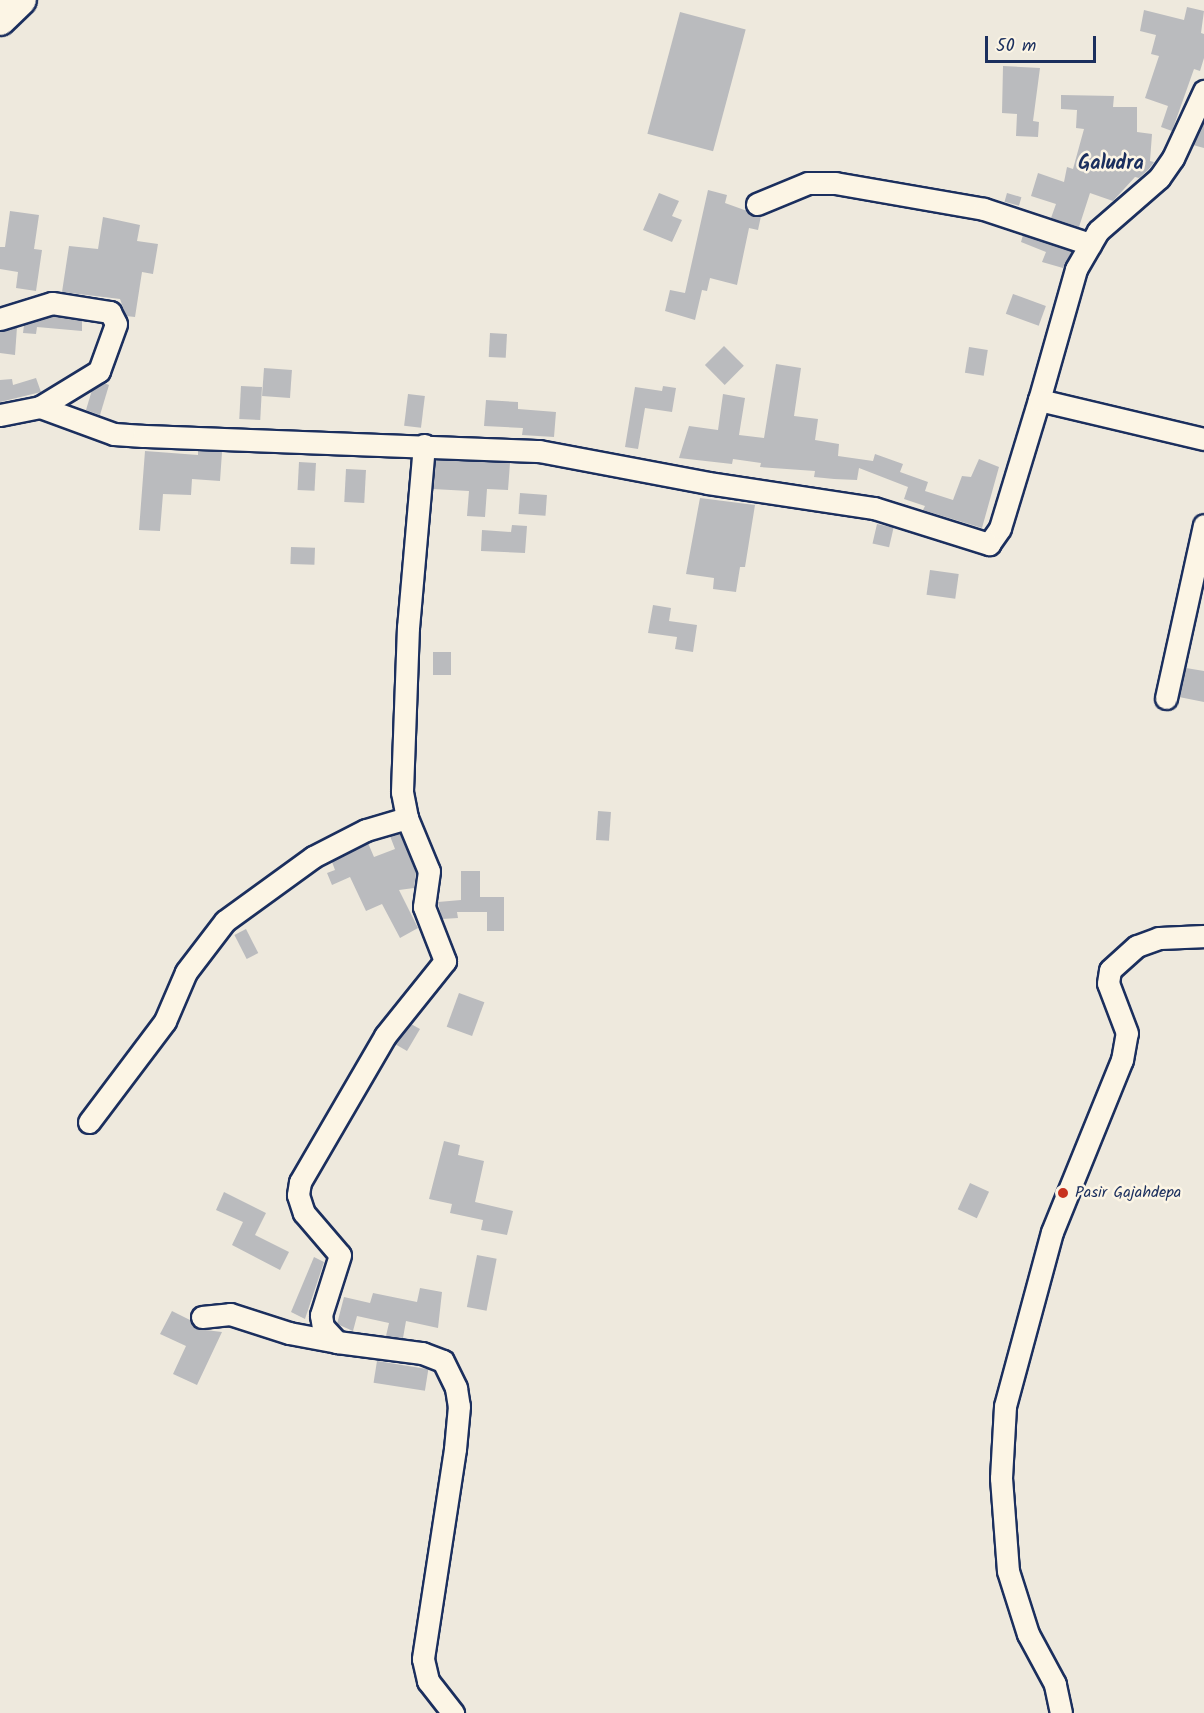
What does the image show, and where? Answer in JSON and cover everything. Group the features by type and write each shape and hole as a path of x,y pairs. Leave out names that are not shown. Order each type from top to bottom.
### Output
{"highway":[{"path":"0,20 21,0"}],"street":[{"path":"40,407 114,434 540,451 708,483 862,506 988,544 1000,528 1076,269 1098,231 1159,178 1173,158 1204,91"},
{"path":"757,204 808,183 835,183 984,209 1090,244"},
{"path":"0,319 52,303 110,312 116,324 99,371 40,407 0,415"},
{"path":"1039,400 1204,439"},
{"path":"337,1342 323,1327 321,1315 340,1255 301,1208 298,1187 385,1036 445,961 424,907 428,868 407,818 402,792 408,627 424,445"},
{"path":"1166,698 1201,554 1204,525"},
{"path":"89,1122 165,1021 186,972 225,921 313,857 366,830 407,818"},
{"path":"1061,1713 1055,1683 1028,1634 1008,1571 1001,1478 1005,1406 1052,1232 1122,1060 1127,1033 1108,983 1110,970 1137,946 1159,938 1204,936"},
{"path":"202,1317 230,1314 289,1333 422,1353 443,1361 456,1388 459,1406 455,1449 423,1659 428,1681 453,1713"}],"building":[{"path":"1187,7 1204,11 1201,33 1204,34 1204,58 1200,71 1194,69 1172,131 1161,127 1168,106 1145,98 1159,56 1151,54 1156,35 1140,31 1144,10 1184,20"},
{"path":"680,12 746,30 713,151 647,134"},
{"path":"1003,66 1040,68 1033,121 1039,122 1038,137 1016,136 1017,114 1002,113"},
{"path":"1061,95 1114,96 1113,107 1137,107 1137,132 1152,134 1150,161 1154,162 1149,169 1139,178 1135,177 1113,201 1090,193 1079,227 1051,218 1056,204 1031,196 1038,173 1064,182 1067,167 1073,169 1084,129 1076,128 1077,110 1061,109"},
{"path":"1204,121 1204,148 1193,145"},
{"path":"708,190 727,195 725,203 761,216 758,230 749,228 737,285 710,278 707,291 702,290 695,320 665,311 670,290 685,293"},
{"path":"659,193 679,201 672,216 682,220 672,242 643,230"},
{"path":"1007,193 1021,197 1019,206 1005,202"},
{"path":"10,211 39,215 34,249 42,250 36,291 16,288 18,272 0,269 0,247 5,247"},
{"path":"103,217 140,225 137,241 158,244 153,274 142,272 135,317 126,316 120,299 62,292 69,246 98,249"},
{"path":"1023,235 1072,251 1063,268 1042,262 1046,252 1021,242"},
{"path":"1013,294 1046,306 1039,326 1006,314"},
{"path":"53,316 82,321 82,331 37,327 36,334 23,333 24,325"},
{"path":"17,327 15,355 0,353 0,331"},
{"path":"490,333 507,334 506,358 489,357"},
{"path":"724,346 744,366 725,385 705,365"},
{"path":"969,347 988,350 984,376 965,373"},
{"path":"776,364 801,368 794,416 818,419 815,440 839,444 838,456 873,461 875,454 903,464 900,472 928,482 925,491 953,500 962,476 971,477 979,459 999,467 982,528 923,510 925,506 904,499 908,487 859,468 857,480 834,479 814,477 815,471 760,467 761,463 733,459 732,464 679,458 689,426 718,430 723,394 745,398 739,435 764,438"},
{"path":"264,368 292,370 290,398 262,396"},
{"path":"36,378 41,392 0,402 0,380 12,379 13,385"},
{"path":"104,383 109,385 100,415 86,410 92,390"},
{"path":"241,386 262,387 260,420 239,419"},
{"path":"663,386 676,388 672,412 645,408 638,449 625,447 635,387 662,391"},
{"path":"408,394 425,396 421,428 404,426"},
{"path":"486,400 518,402 518,409 556,412 554,437 522,435 523,428 484,426"},
{"path":"145,451 198,455 198,451 222,452 220,481 192,479 191,495 163,494 160,531 139,530"},
{"path":"435,460 510,463 508,490 487,489 485,517 467,516 469,491 433,489"},
{"path":"299,462 316,463 315,491 298,490"},
{"path":"346,469 366,470 364,503 344,502"},
{"path":"520,493 547,495 545,516 519,514"},
{"path":"700,498 755,505 745,567 740,567 736,592 713,589 714,578 686,574"},
{"path":"877,524 894,528 889,547 873,543"},
{"path":"512,525 527,526 525,553 481,551 482,530 511,532"},
{"path":"291,547 315,548 314,565 290,564"},
{"path":"930,570 959,574 955,599 927,595"},
{"path":"653,605 671,608 669,621 697,625 693,652 675,649 677,637 648,633"},
{"path":"433,652 451,652 451,675 433,675"},
{"path":"1186,668 1204,671 1204,702 1179,697"},
{"path":"598,811 611,812 609,841 596,840"},
{"path":"400,833 416,873 414,888 399,890 418,928 400,938 382,904 366,911 350,877 332,885 327,873 335,870 332,862 368,843 374,857 395,849 390,836"},
{"path":"461,871 480,871 480,897 504,897 504,931 487,931 487,912 457,912 458,918 442,919 438,902 461,900"},
{"path":"246,929 258,953 247,959 234,935"},
{"path":"459,993 484,1002 472,1036 447,1027"},
{"path":"411,1024 420,1029 407,1051 395,1044"},
{"path":"444,1141 460,1145 458,1155 484,1161 475,1202 513,1211 507,1235 481,1230 483,1220 450,1213 452,1204 429,1199"},
{"path":"970,1183 989,1192 977,1218 958,1209"},
{"path":"224,1192 266,1213 255,1235 289,1252 280,1270 232,1245 243,1222 216,1210"},
{"path":"477,1255 497,1259 487,1311 467,1307"},
{"path":"314,1257 324,1262 305,1319 291,1312"},
{"path":"420,1288 442,1292 438,1328 406,1321 403,1338 386,1336 389,1323 357,1316 353,1331 337,1324 344,1297 370,1303 373,1293 417,1302"},
{"path":"172,1311 190,1320 197,1329 222,1332 197,1385 173,1374 186,1346 160,1334"},
{"path":"377,1361 428,1369 425,1391 374,1383"}],"place":[{"name":"Pasir Gajahdepa","path":"1063,1193"}],"district":[{"name":"Galudra","path":"1111,164"}]}
